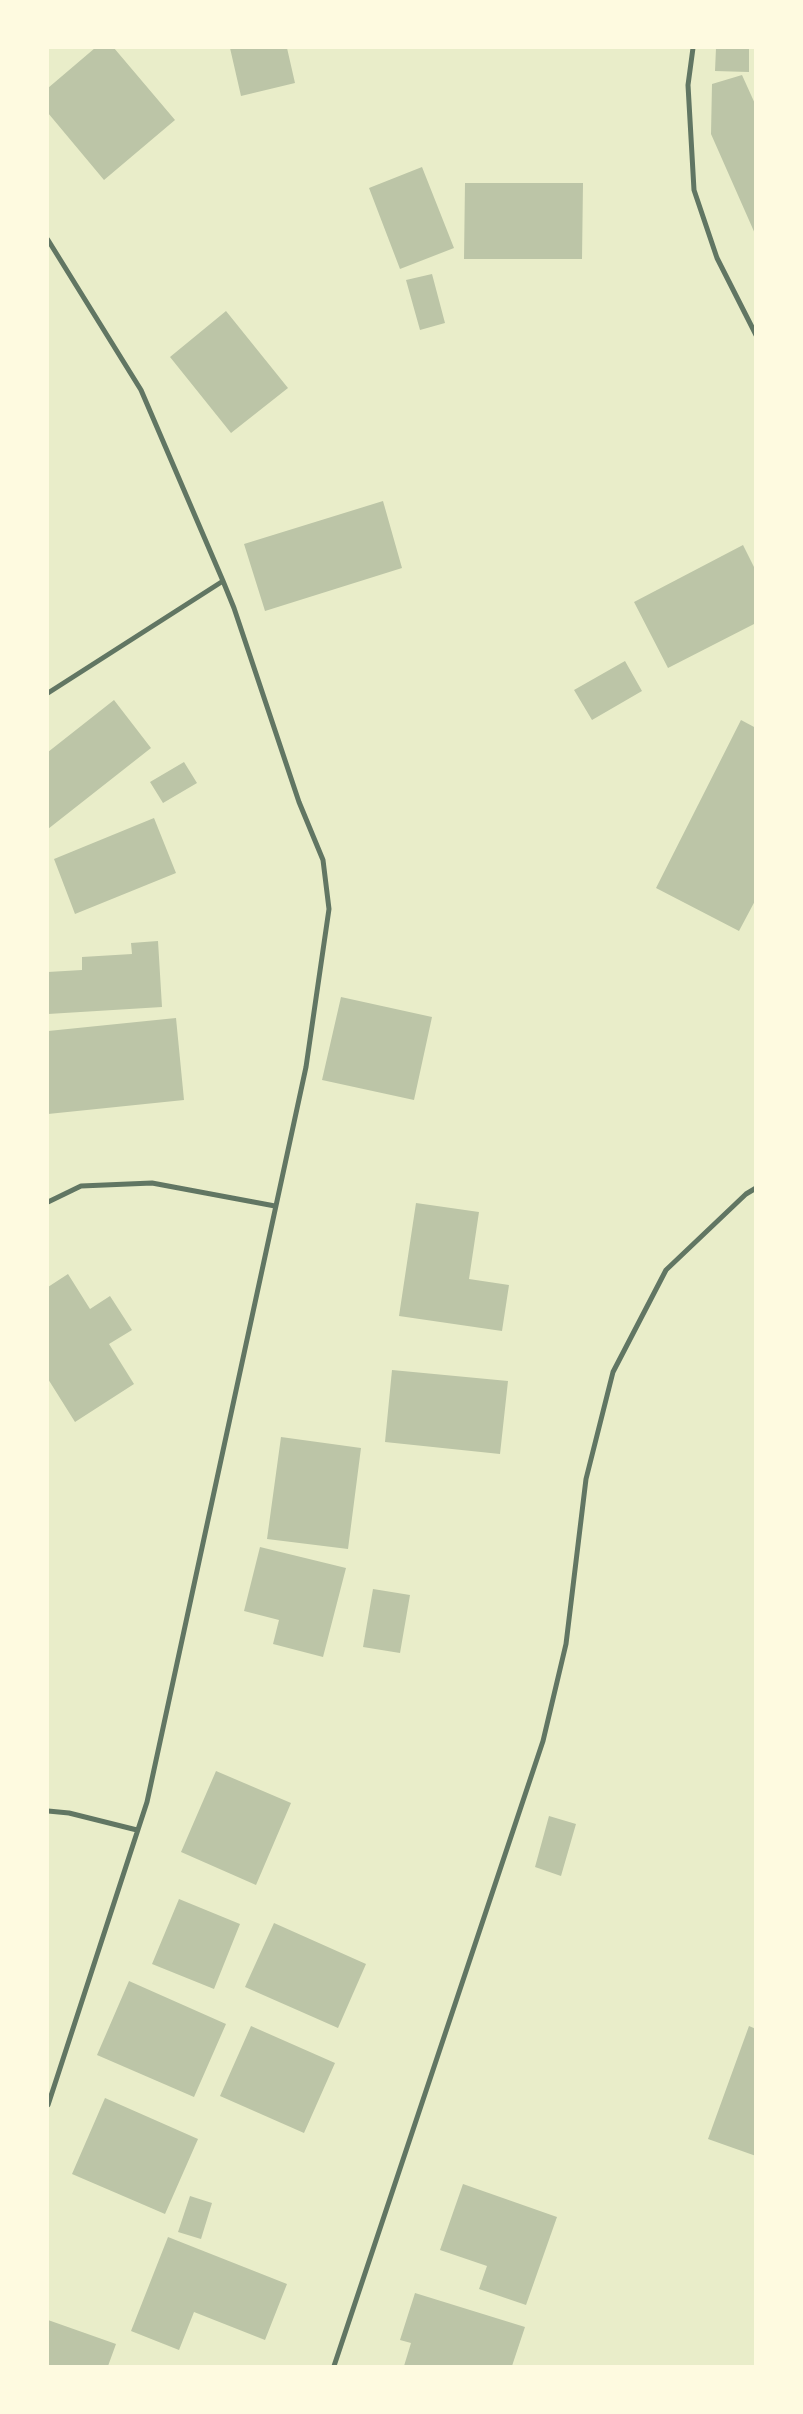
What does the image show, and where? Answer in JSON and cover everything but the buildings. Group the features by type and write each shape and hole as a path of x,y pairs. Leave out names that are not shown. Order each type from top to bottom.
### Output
{"street":[{"path":"692,48 688,85 694,190 717,258 756,335"},
{"path":"48,240 141,390 223,581 234,608 299,802 323,860 329,909 306,1067 147,1802 48,2105"},
{"path":"48,693 223,581"},
{"path":"48,1202 82,1186 152,1183 275,1206"},
{"path":"334,2366 543,1741 566,1644 586,1479 613,1372 666,1270 746,1194 756,1188"},
{"path":"48,1811 69,1813 137,1830"}]}
